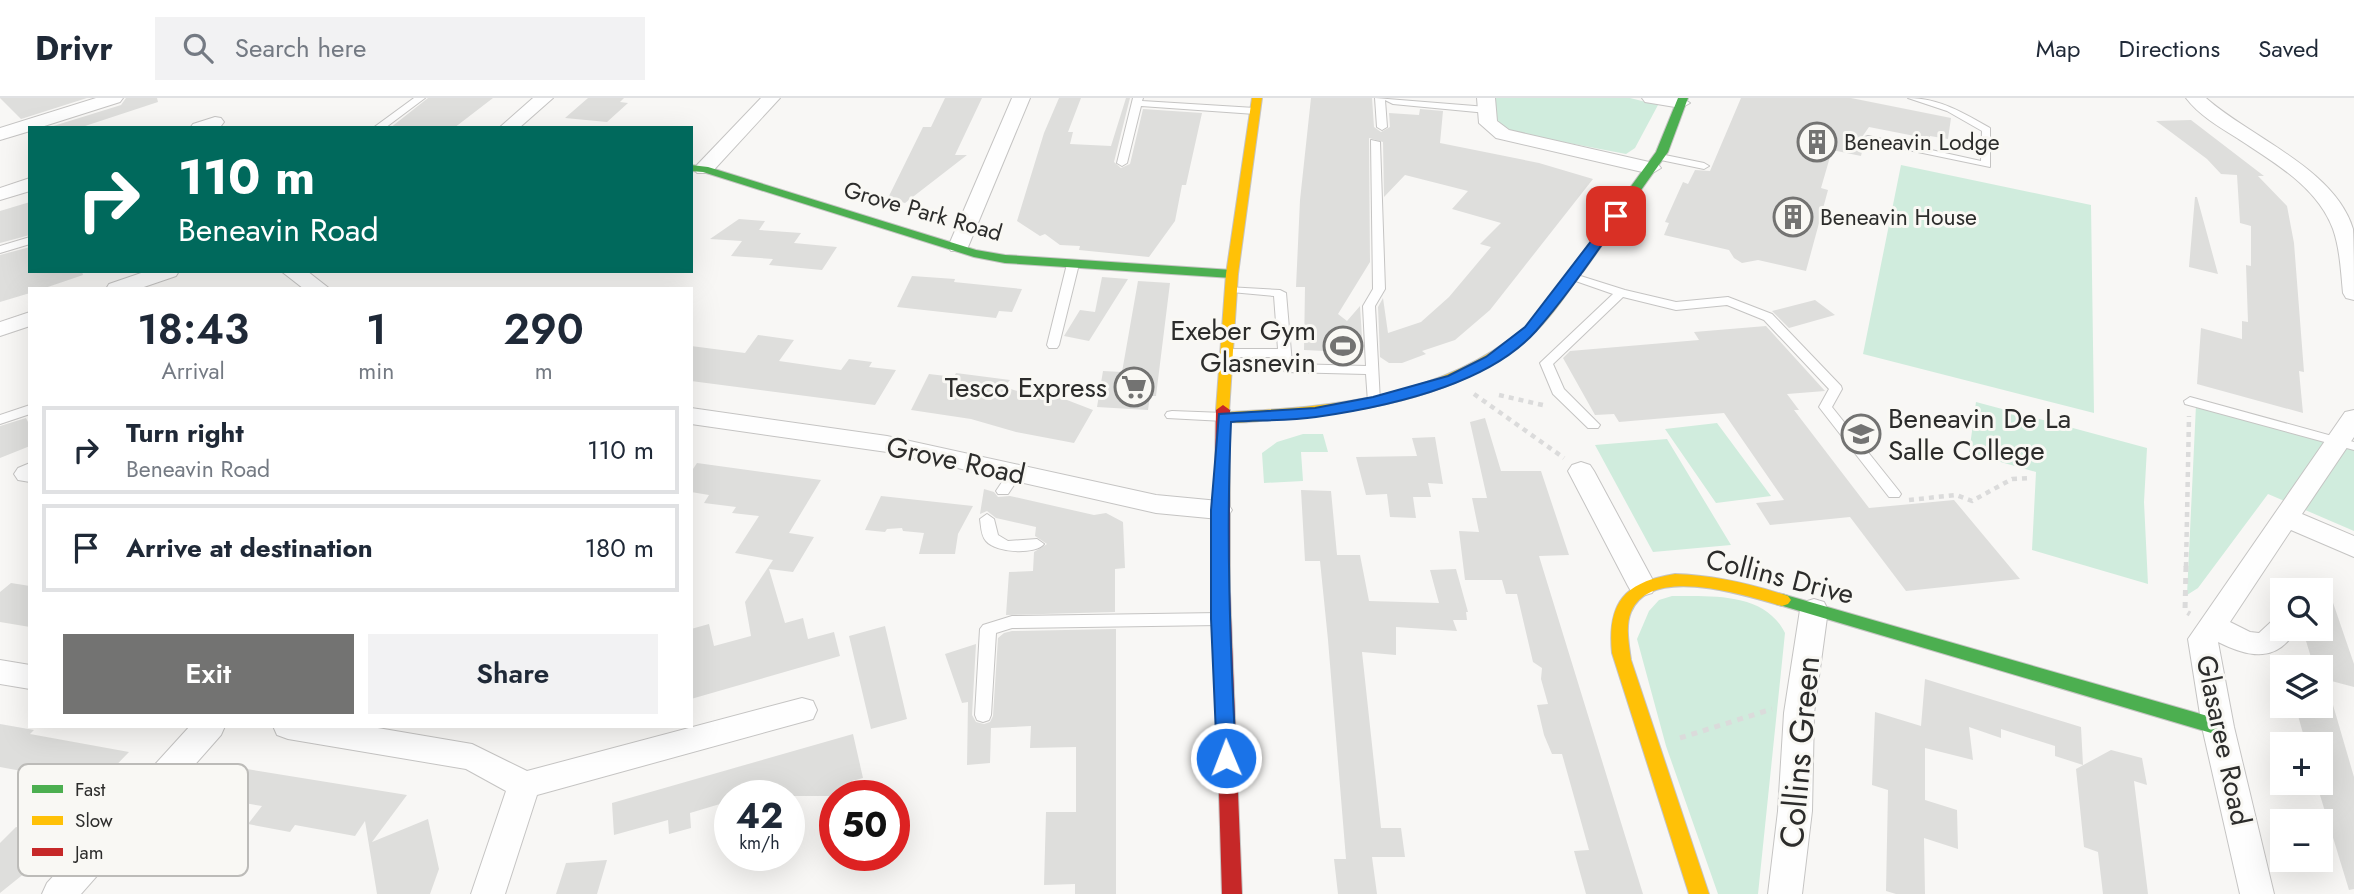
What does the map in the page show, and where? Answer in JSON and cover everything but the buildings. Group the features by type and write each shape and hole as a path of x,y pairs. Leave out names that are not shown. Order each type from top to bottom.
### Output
{"street":[{"path":"0,134 114,98"},
{"path":"510,126 544,98"},
{"path":"698,169 771,98"},
{"path":"958,247 1021,98"},
{"path":"1224,417 1315,413 1374,402 1453,380 1491,360 1530,330 1655,162 1682,101 1651,98"},
{"path":"2195,98 2304,176 2331,207 2343,228 2351,259 2354,293"},
{"path":"1233,894 1220,619 1219,510 1231,282 1256,104"},
{"path":"1487,104 1488,123 1503,134 1655,162"},
{"name":"Grove Park Road","path":"698,169 1005,259 1231,282"},
{"path":"0,173 14,189"},
{"path":"123,287 162,273"},
{"path":"295,273 316,287"},
{"path":"0,329 28,320"},
{"name":"Grove Road","path":"693,416 887,444 1009,482 1156,504 1219,510"},
{"name":"Glasaree Road","path":"2257,894 2218,727 2203,639 2285,517 2346,444 2354,418"},
{"path":"1581,471 1642,586 1627,600 1620,624 1622,660 1699,894"},
{"path":"2285,517 2354,547"},
{"name":"Collins Drive","path":"1642,586 1680,579 1722,583 2218,727"},
{"name":"Collins Green","path":"1785,894 1795,811 1800,713 1814,611"},
{"path":"2212,625 2253,645 2271,641"},
{"path":"0,672 28,677"},
{"path":"300,728 472,757 524,785 802,710"},
{"path":"176,764 208,728"},
{"path":"488,894 524,785"},
{"path":"59,894 75,876"}],"lane":[{"path":"381,126 420,98"},
{"path":"1380,98 1382,127"},
{"path":"1388,98 1393,101 1487,104"},
{"path":"1868,139 1986,165 1987,130 1950,109 1913,98"},
{"path":"1122,163 1137,101 1256,104"},
{"path":"1374,402 1369,306 1379,289 1375,142"},
{"path":"1655,162 1704,166"},
{"path":"0,250 28,241"},
{"path":"1053,345 1073,264"},
{"path":"1571,276 1621,293 1676,306 1728,300 1768,317 1836,389 1825,407 1894,494"},
{"path":"1231,282 1280,293 1286,368 1372,370"},
{"path":"1593,425 1558,391 1546,363 1621,293"},
{"path":"1227,353 1284,354"},
{"path":"2190,401 2346,444"},
{"path":"0,420 28,410"},
{"path":"1172,415 1224,417"},
{"path":"987,519 991,538 1006,546 1037,544"},
{"path":"983,715 988,629 1012,622 1220,619"}],"path":[{"path":"1453,380 1581,471"},
{"path":"1499,395 1582,414"},
{"path":"2190,401 2185,611 2212,625"},
{"path":"1894,494 1900,501 1956,495 1972,501 2012,479 2032,478"},
{"path":"1648,740 1676,739 1765,709 1800,713"}],"green space":[{"path":"1494,98 1630,98 1658,105 1635,148 1626,154 1505,131 1497,127"},
{"path":"1901,165 2091,205 2094,413 1863,354"},
{"path":"1976,402 2147,448 2144,502 2148,584 2032,550 2036,472 1969,453"},
{"path":"2196,405 2354,448 2354,531 2268,494 2198,588 2187,595"},
{"path":"1717,423 1771,496 1716,503 1665,429"},
{"path":"1303,434 1323,434 1328,452 1301,452 1303,481 1264,483 1262,453 1277,442"},
{"path":"1667,439 1731,545 1653,552 1595,445"},
{"path":"1672,596 1720,597 1751,603 1776,620 1785,633 1758,894 1718,894 1666,746 1637,639 1649,611 1659,600"}],"traffic: fast":[{"path":"1578,269 1662,152 1683,98"},
{"path":"693,168 704,169 974,253 1005,259 1232,274"},
{"path":"1782,600 2218,727"}],"traffic: slow":[{"path":"1223,410 1232,274 1257,98"},
{"path":"1224,417 1305,412 1384,400 1422,390 1459,375 1494,356 1527,332 1548,310 1578,269"},
{"path":"1699,894 1622,660 1622,612 1637,592 1655,583 1675,580 1722,584 1782,600"}],"traffic: jam":[{"path":"1223,410 1221,592 1232,894"}],"place":[{"name":"Beneavin Lodge","path":"1817,142"},
{"name":"Beneavin House","path":"1793,217"},
{"name":"Exeber Gym Glasnevin","path":"1343,346"},
{"name":"Tesco Express","path":"1134,387"},
{"name":"Beneavin De La Salle College","path":"1861,434"}],"route":[{"path":"1226,758 1219,510 1224,417 1315,413 1374,402 1453,380 1491,360 1530,330 1616,216"}]}
